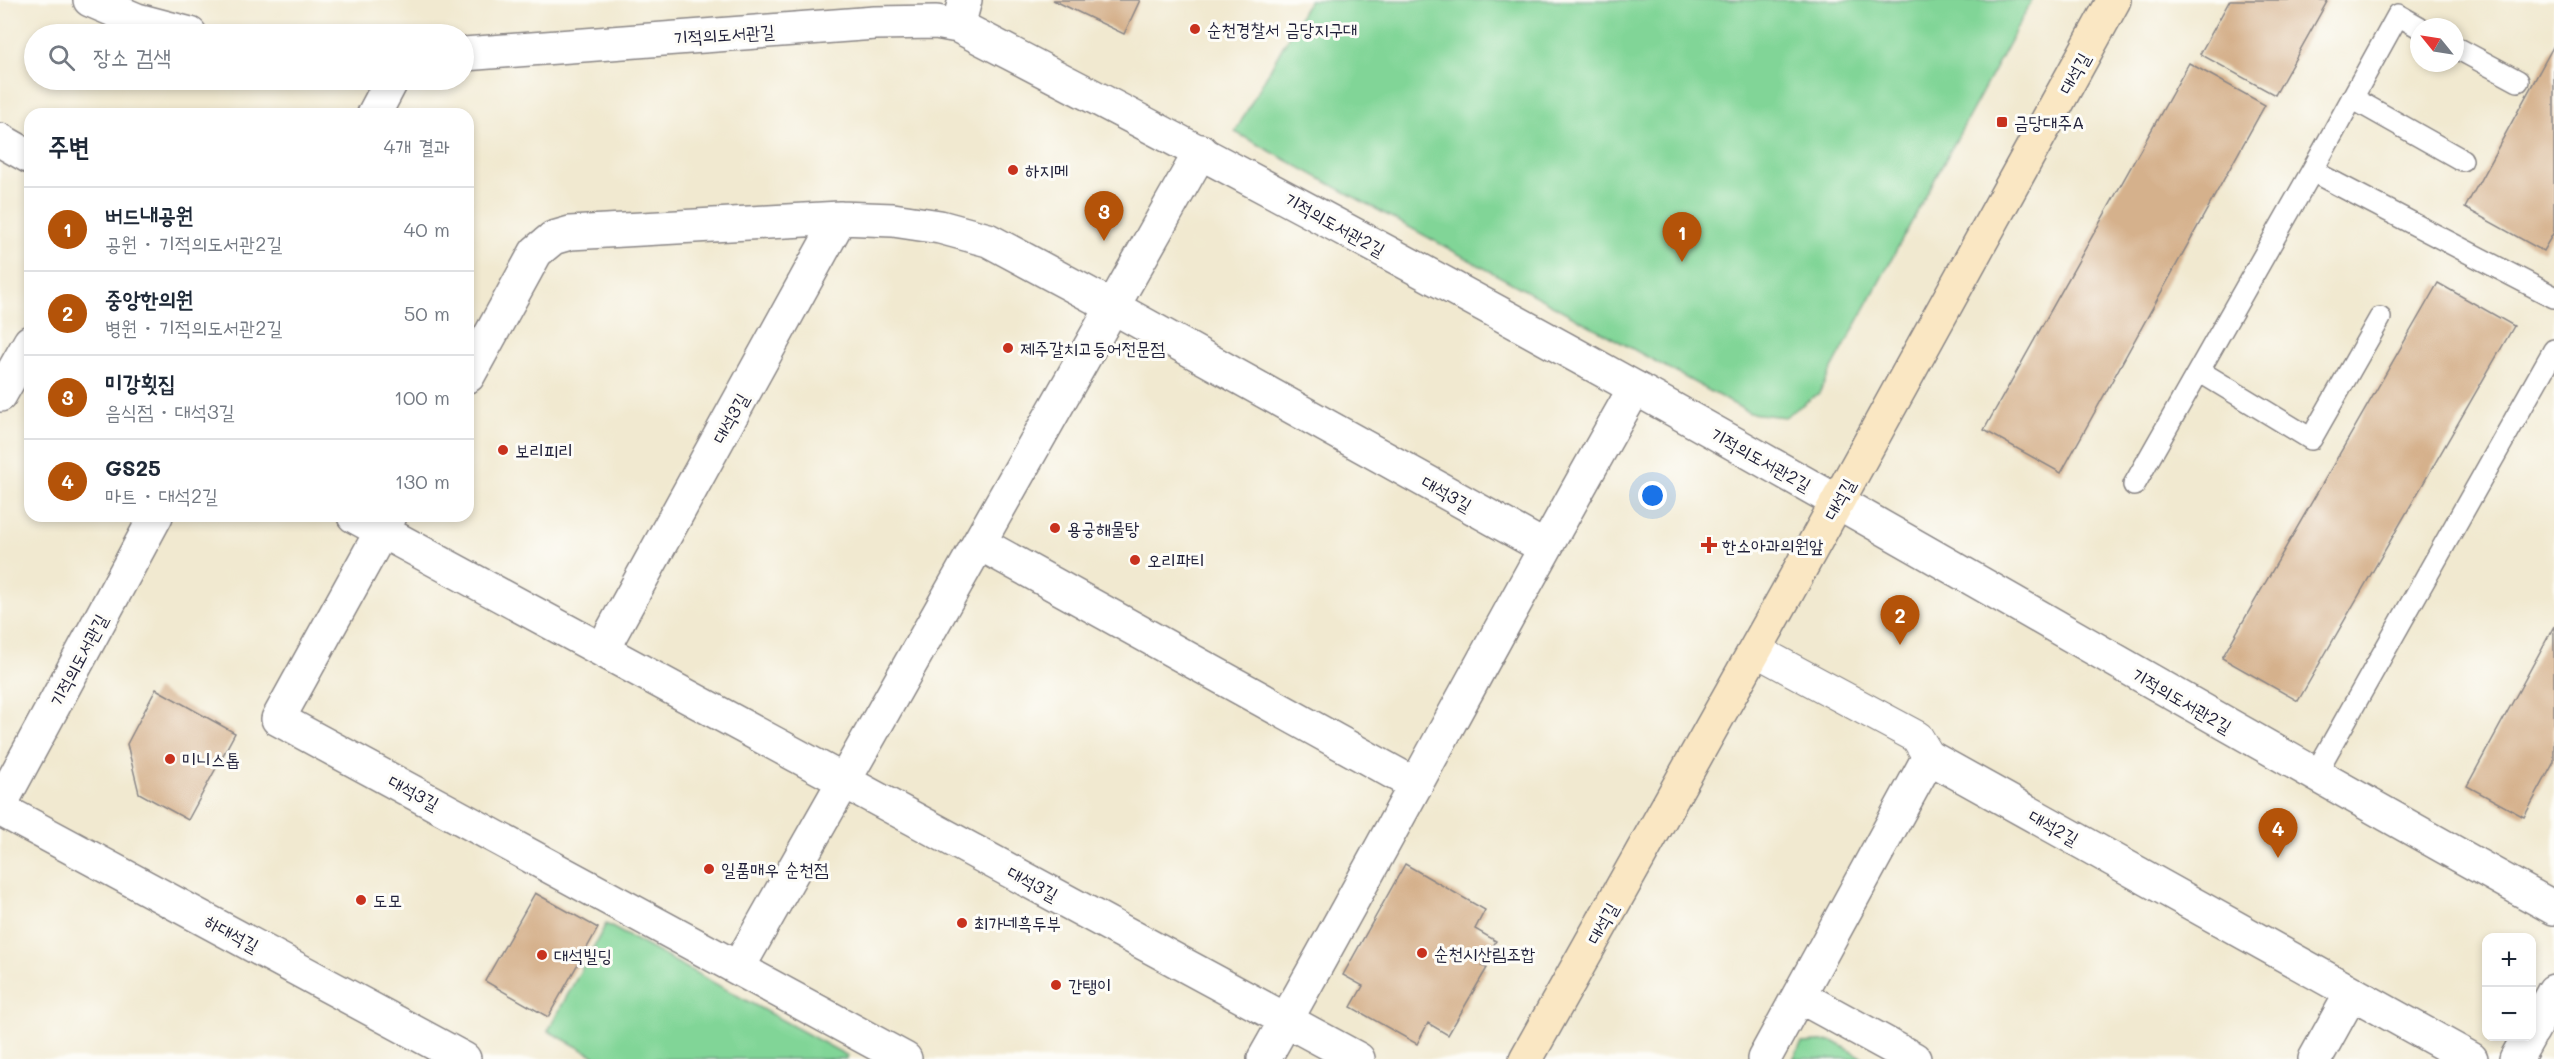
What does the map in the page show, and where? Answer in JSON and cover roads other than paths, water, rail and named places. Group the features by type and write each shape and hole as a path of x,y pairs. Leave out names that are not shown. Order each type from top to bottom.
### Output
{"main road":[{"name":"대석길","path":"1526,1059 1838,502 2114,0"}],"street":[{"path":"90,0 152,24"},
{"name":"기적의도서관2길","path":"961,13 1201,151 1635,388 1838,502 2314,776 2554,908"},
{"name":"기적의도서관길","path":"474,53 875,23 936,22 961,13"},
{"path":"377,108 387,90"},
{"path":"0,140 24,154"},
{"path":"738,968 1201,151"},
{"name":"대석3길","path":"602,650 840,218"},
{"name":"대석3길","path":"474,365 536,252 553,238 570,233 840,218 893,220 940,227 988,240 1544,547"},
{"path":"0,395 24,353"},
{"path":"1264,1059 1416,786 1544,547 1635,388"},
{"name":"기적의도서관길","path":"0,807 153,522"},
{"name":"대석3길","path":"376,522 278,719 905,1059"},
{"name":"대석3길","path":"378,522 602,650 1358,1059"},
{"path":"979,543 1416,786"},
{"path":"1755,650 1917,737 1929,757 1764,1059"},
{"name":"대석2길","path":"1929,757 2471,1059"},
{"name":"하대석길","path":"0,807 464,1059"},
{"path":"2536,1024 2554,991"},
{"path":"2315,1059 2351,994"},
{"path":"1799,996 1914,1059"},
{"path":"2516,1059 2526,1041"}],"lane":[{"path":"2134,484 2398,15 2410,22"},
{"path":"2464,51 2518,81"},
{"path":"2352,98 2462,160"},
{"path":"2312,171 2554,297"},
{"path":"2199,371 2312,439 2380,318"},
{"path":"2314,776 2554,350"}],"place":[{"name":"순천경찰서 금당지구대","path":"1195,29"},
{"name":"금당대주A","path":"2002,122"},
{"name":"하지메","path":"1013,170"},
{"name":"미강횟집","path":"1104,241"},
{"name":"버드내공원","path":"1682,262"},
{"name":"제주갈치고등어전문점","path":"1008,348"},
{"name":"보리피리","path":"503,450"},
{"name":"용궁해물탕","path":"1055,528"},
{"name":"한소아과의원앞","path":"1709,545"},
{"name":"오리파티","path":"1135,560"},
{"name":"중앙한의원","path":"1900,645"},
{"name":"미니스톱","path":"170,759"},
{"name":"GS25","path":"2278,858"},
{"name":"일품매우 순천점","path":"709,869"},
{"name":"도모","path":"361,900"},
{"name":"최가네흑두부","path":"962,923"},
{"name":"순천시산림조합","path":"1422,953"},
{"name":"대석빌딩","path":"542,955"},
{"name":"간탱이","path":"1056,985"}]}
